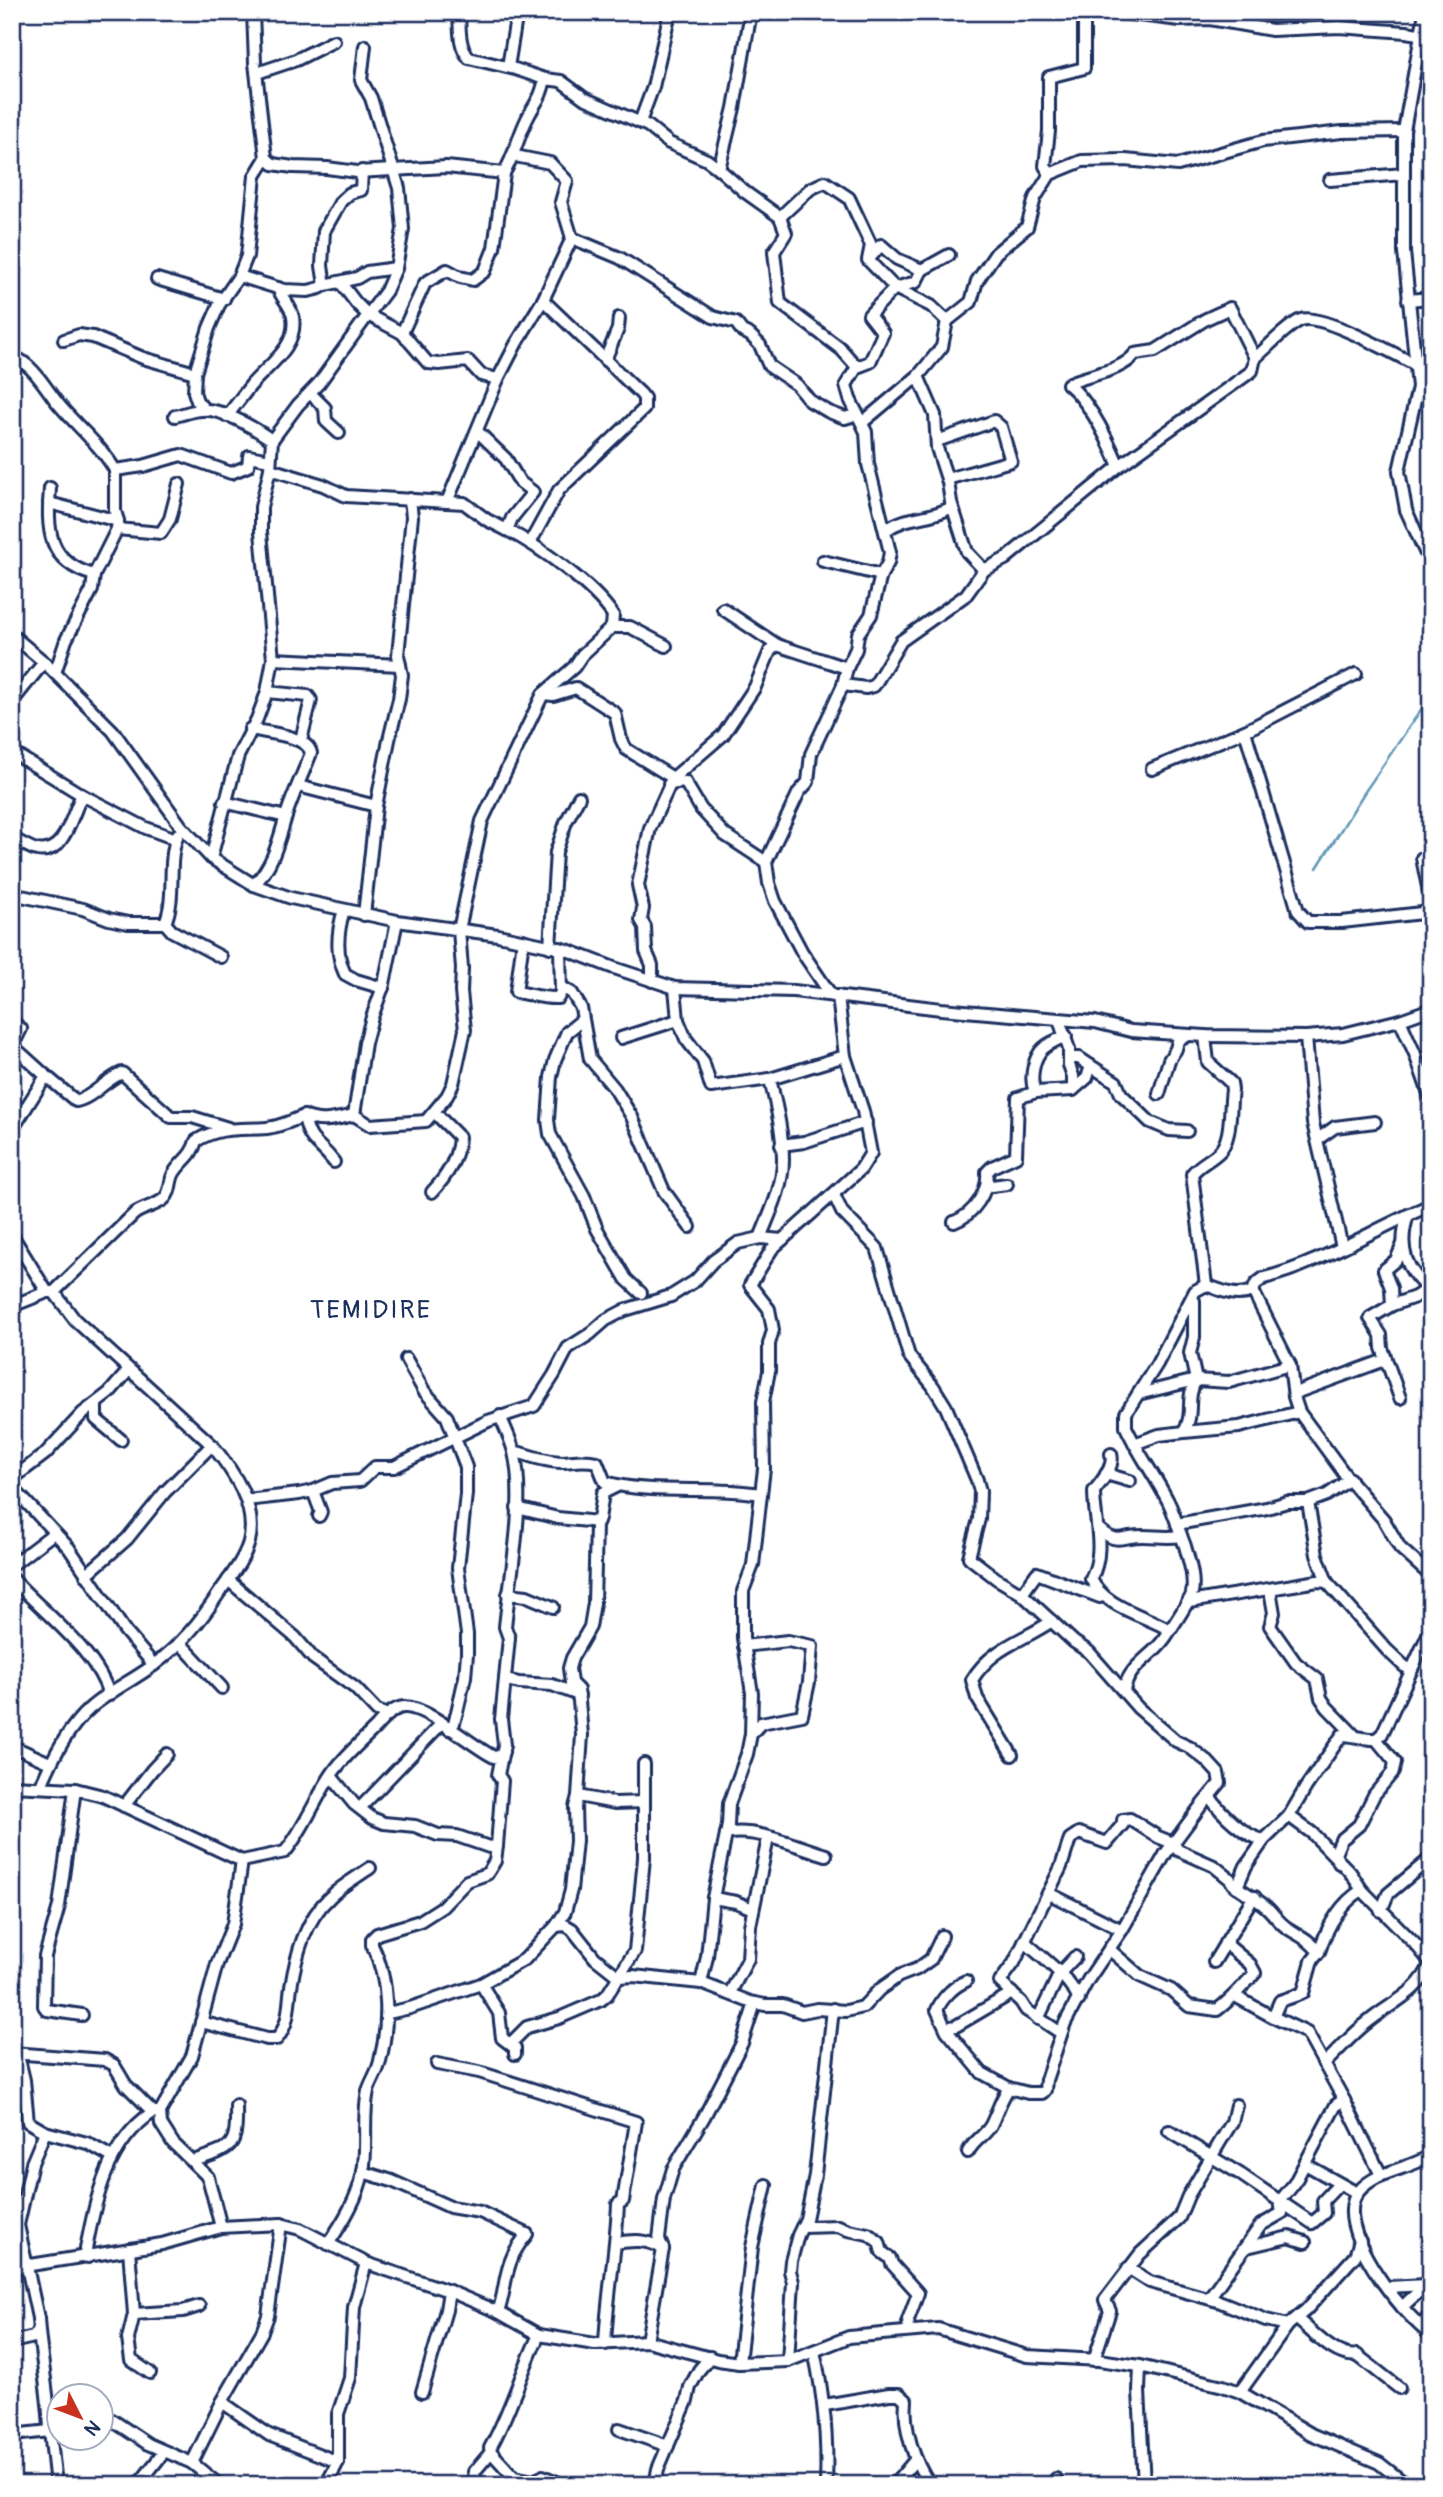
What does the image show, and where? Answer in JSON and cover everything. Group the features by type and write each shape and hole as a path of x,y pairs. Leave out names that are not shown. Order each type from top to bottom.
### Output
{"street":[{"path":"204,409 194,392 195,373 209,328 223,299 239,276 247,256 256,176 265,158 253,12"},
{"path":"459,12 461,44 469,58 561,81 584,98 648,126 669,143 707,160 779,217 786,233 774,252 780,303 841,349 857,367"},
{"path":"508,67 517,12"},
{"path":"640,122 653,87 670,12"},
{"path":"719,169 734,108 751,12"},
{"path":"1050,174 1045,166 1049,131 1049,77 1084,68 1084,12"},
{"path":"1114,12 1210,19 1235,18 1272,30 1339,27 1425,35"},
{"path":"1424,12 1425,35 1404,131 1404,252 1418,387 1399,471 1406,510 1427,548 1431,565"},
{"path":"257,73 296,60 334,41"},
{"path":"211,858 238,756 267,692 272,659 261,548 261,507 272,440 369,315 386,291 396,268 403,229 399,188 371,98 361,80 365,46"},
{"path":"402,333 425,283 447,270 473,280 485,271 494,248 504,173 515,156 529,114 541,98 545,79"},
{"path":"572,238 620,258 713,317 736,323 760,345 769,366 797,385 810,401 845,418 860,418 918,376 942,347 947,321 971,302 977,281 996,253 1027,227 1035,198 1050,174 1082,161 1125,160 1178,165 1263,141 1342,132 1404,131"},
{"path":"447,502 498,379 543,300 572,238 561,202 567,181 550,163 515,156"},
{"path":"265,158 273,164 293,167 362,171 446,167 504,173"},
{"path":"325,285 322,265 324,231 341,201 349,193 361,190 362,171"},
{"path":"1331,180 1404,174"},
{"path":"779,217 810,189 825,182 849,198 871,245 868,260"},
{"path":"868,260 881,245 897,259 922,270"},
{"path":"701,1983 731,1793 747,1754 751,1734 752,1693 744,1646 743,1591 753,1565 764,1469 763,1402 773,1330 769,1309 750,1285 772,1249 861,1169 871,1153 866,1122 845,1056 834,995 802,952 775,901 766,862 799,792 808,782 811,754 843,685 856,649 858,634 871,615 890,552 868,464 866,432 846,385 857,367 870,362 883,333 869,315 895,288 916,282 922,270 949,255"},
{"path":"868,260 895,288 930,306 947,321"},
{"path":"239,276 289,291 320,288 357,278 367,272 396,268"},
{"path":"157,279 223,299"},
{"path":"340,282 369,315 402,333 428,363 468,361 481,375 498,379"},
{"path":"227,416 251,384 276,359 292,335 294,328 290,304 278,288"},
{"path":"1408,300 1431,298"},
{"path":"530,543 559,489 644,409 644,398 641,394 543,300"},
{"path":"1119,466 1109,442 1068,384 1128,363 1135,354 1155,351 1206,319 1230,308 1255,358"},
{"path":"605,360 618,329 619,318"},
{"path":"843,685 866,688 874,686 901,641 966,595 985,570 1005,559 1119,466 1252,372 1255,358 1300,320 1313,318 1370,341 1416,365"},
{"path":"64,340 79,335 93,337 143,358 195,373"},
{"path":"12,356 21,359 43,382 58,404 115,470 115,511 118,525 94,575 92,590 66,640 55,674"},
{"path":"918,376 935,415 937,441 952,507 967,552 985,570"},
{"path":"310,393 325,408 326,421 339,433"},
{"path":"175,416 204,409 257,429 272,440"},
{"path":"937,441 994,421 1001,426 1011,461 947,480"},
{"path":"477,431 506,459 520,482 533,492 512,518 507,530"},
{"path":"12,1021 21,1029 13,1045 15,1048 76,1101 83,1100 110,1078 122,1073 171,1117 192,1117 228,1128 269,1128 304,1116 313,1121 327,1121 354,1115 370,1125 426,1121 453,1084 465,1030 459,930 480,828 543,694 574,667 582,655 612,627 613,615 594,591 530,543 487,520 464,503 346,496 249,456 248,466 231,472 181,455 115,470"},
{"path":"49,503 118,525 161,533 170,519 179,484"},
{"path":"50,488 48,525 53,546 63,559 78,570 94,575"},
{"path":"364,915 376,806 402,675 398,655 412,517 411,499"},
{"path":"885,531 906,519 942,513 952,507"},
{"path":"823,561 881,575"},
{"path":"723,609 777,645 847,668"},
{"path":"612,627 630,627 666,646"},
{"path":"12,635 44,662 113,731 181,826 211,858 254,885 291,898 397,921 523,940 675,988 794,991 1095,1022 1131,1031 1205,1036 1306,1037 1343,1034 1431,1009"},
{"path":"652,981 652,965 646,951 645,927 641,920 643,908 638,885 650,828 671,781 723,735 755,687 770,651 777,645"},
{"path":"272,659 400,665"},
{"path":"12,702 44,662"},
{"path":"1152,769 1245,731 1356,674"},
{"path":"543,694 554,695 576,688 615,713 626,749 671,781 685,782 701,809 725,835 766,862"},
{"path":"267,692 308,696 310,700 301,740"},
{"path":"250,729 301,740 310,748 311,753 286,817 275,856 254,885"},
{"path":"1245,731 1297,911 1308,922 1342,922 1431,912"},
{"path":"12,752 82,795 146,828 176,839"},
{"path":"298,786 376,806"},
{"path":"12,838 35,850 45,851 52,848 61,841 82,795"},
{"path":"523,940 516,992 539,995 547,999 558,998 561,992 555,948 556,852 566,822 579,797"},
{"path":"224,803 286,817"},
{"path":"165,923 176,839 181,826"},
{"path":"1422,858 1431,902"},
{"path":"12,894 83,909 128,923 165,923 172,931 221,957"},
{"path":"344,910 338,944 340,964 345,974 355,980 383,988"},
{"path":"354,1115 365,1043 383,988 397,921"},
{"path":"675,988 678,1020 686,1039 703,1061 710,1087 769,1079 845,1056"},
{"path":"561,992 565,989 572,993 581,1008 590,1059 615,1089 632,1117 664,1191 690,1227"},
{"path":"582,1020 567,1032 555,1060 548,1120 550,1134 584,1196 597,1229 626,1279 640,1293"},
{"path":"621,1038 678,1020"},
{"path":"1059,1020 1066,1036 1073,1090"},
{"path":"1399,1020 1415,1054 1431,1100"},
{"path":"1159,1094 1178,1041 1190,1034"},
{"path":"1036,1092 1032,1080 1041,1052 1066,1036"},
{"path":"1205,1036 1208,1062 1231,1083 1232,1090 1226,1142 1217,1154 1192,1174 1206,1285"},
{"path":"1306,1037 1313,1123 1342,1247"},
{"path":"1069,1058 1079,1058 1115,1082 1121,1094 1150,1122 1168,1130 1187,1131"},
{"path":"954,1222 966,1217 972,1210 988,1184 987,1172 1016,1156 1018,1098 1036,1092 1073,1090 1087,1078 1091,1066"},
{"path":"12,1130 46,1076"},
{"path":"760,1238 778,1192 783,1160 779,1119 769,1079"},
{"path":"432,1192 451,1167 458,1149 459,1137 434,1112"},
{"path":"304,1116 307,1133 323,1147 334,1162"},
{"path":"782,1145 804,1142 866,1122"},
{"path":"1318,1139 1335,1127 1375,1122"},
{"path":"12,1306 51,1292 134,1214 144,1206 162,1200 169,1191 173,1174 193,1153 196,1142 228,1128"},
{"path":"988,1184 1007,1184"},
{"path":"834,1195 842,1212 877,1248 909,1356 946,1407 977,1480 981,1503 969,1556 997,1579 1023,1594 1073,1642 1088,1652 1138,1708 1177,1741 1207,1761 1218,1773 1220,1783 1173,1843 1122,1930 1088,1980 1061,2033 1042,2093 1009,2088 982,2073 946,2028 937,2010 941,2001 960,1983 967,1981"},
{"path":"1431,1205 1322,1259 1264,1278 1256,1284 1253,1292 1290,1366 1299,1412 1384,1520 1400,1548 1431,1576"},
{"path":"1400,1398 1385,1360 1381,1335 1370,1318 1392,1305 1429,1290 1411,1269 1403,1244 1403,1231 1408,1215"},
{"path":"12,1235 51,1292 75,1320 212,1445 228,1464 246,1500 251,1527 244,1556 199,1623 181,1644 87,1711 50,1763 41,1786"},
{"path":"246,1500 313,1491 332,1483 360,1481 375,1467 394,1467 500,1416 526,1411 542,1396 568,1348 606,1320 625,1310 671,1296 695,1281 729,1248 745,1240 782,1240"},
{"path":"1392,1305 1393,1295 1384,1270 1396,1260 1403,1244"},
{"path":"1189,1602 1192,1573 1177,1524 1169,1503 1126,1427 1126,1413 1157,1364 1195,1291 1206,1285 1229,1293 1253,1292"},
{"path":"1184,1432 1191,1420 1191,1390 1196,1380 1190,1353 1194,1337 1192,1309 1195,1291"},
{"path":"361,1807 446,1726 454,1723 467,1654 467,1634 457,1568 466,1494 466,1467 447,1417 424,1391 406,1359"},
{"path":"1294,1393 1385,1360"},
{"path":"1138,1394 1196,1380 1229,1381 1290,1366"},
{"path":"12,1479 45,1454 83,1413 96,1404 129,1370"},
{"path":"96,1404 96,1419 121,1440"},
{"path":"1134,1444 1159,1435 1239,1427 1299,1412"},
{"path":"498,1775 503,1752 501,1719 509,1638 505,1627 518,1481 514,1451 500,1416"},
{"path":"86,1576 127,1539 165,1492 212,1445"},
{"path":"514,1451 545,1460 565,1462 582,1459 597,1462 605,1482 617,1486 761,1494"},
{"path":"1106,1600 1096,1590 1091,1579 1098,1566 1099,1529 1094,1491 1113,1459 1111,1454"},
{"path":"1106,1474 1130,1481"},
{"path":"1177,1524 1287,1502 1308,1502 1327,1495 1350,1479"},
{"path":"388,2013 481,1984 525,1959 556,1926 565,1912 571,1890 582,1735 579,1695 571,1683 569,1668 590,1627 594,1603 596,1526 603,1493 617,1486"},
{"path":"12,1487 69,1548 125,1631 154,1665"},
{"path":"313,1491 321,1513 319,1516"},
{"path":"1308,1502 1317,1555 1327,1582 1387,1650 1412,1670"},
{"path":"517,1508 558,1518 598,1522"},
{"path":"1099,1529 1112,1538 1119,1539 1133,1536 1181,1536"},
{"path":"12,1565 54,1533"},
{"path":"1023,1594 1037,1573 1153,1620 1170,1630"},
{"path":"12,1578 34,1604 94,1663 104,1679 109,1695"},
{"path":"228,1580 295,1637 313,1658 355,1688 377,1711 388,1715"},
{"path":"1124,1691 1126,1679 1132,1670 1145,1661 1170,1630 1183,1606 1189,1602 1318,1581 1327,1582"},
{"path":"1270,1590 1274,1613 1270,1626 1276,1637 1296,1663 1317,1679 1321,1698 1354,1735"},
{"path":"508,1594 527,1596 553,1607"},
{"path":"1012,1755 977,1698 972,1680 990,1658 1010,1643 1052,1621"},
{"path":"1237,1887 1246,1866 1264,1840 1289,1816 1342,1734 1370,1740 1382,1734 1431,1628"},
{"path":"744,1646 788,1642 812,1646 809,1682 802,1715 761,1723 751,1734"},
{"path":"181,1644 222,1688"},
{"path":"506,1680 552,1685 579,1695"},
{"path":"12,1786 75,1789 103,1796 242,1861 285,1852 345,1757 388,1715 407,1707 446,1726 494,1757 503,1752"},
{"path":"1339,1863 1335,1854 1341,1840 1359,1825 1374,1795 1393,1772 1395,1762 1376,1738"},
{"path":"12,1746 50,1763"},
{"path":"328,2244 354,2200 363,2172 368,2090 380,2063 388,2013 372,1939 377,1934 419,1921 442,1908 467,1881 488,1874 495,1861 502,1781 484,1752"},
{"path":"124,1806 167,1754"},
{"path":"481,1984 499,2013 502,2038 513,2049 527,2027 559,2018 601,2000 620,1977 635,1951 637,1940 644,1858 644,1764"},
{"path":"331,1776 354,1804 372,1818 384,1823 415,1826 438,1835 457,1836 489,1847 497,1846"},
{"path":"75,1789 59,1906 45,1956 44,2006 47,2010 82,2015"},
{"path":"578,1796 615,1803 644,1802"},
{"path":"1210,1797 1220,1811 1248,1833 1264,1840"},
{"path":"1289,1816 1312,1833 1350,1872 1362,1890 1431,1963 1418,1986 1404,1999 1368,2021 1324,2064"},
{"path":"1061,2033 1026,2010 1000,1982 1014,1963 1061,1867 1070,1839 1079,1833 1107,1843 1123,1824 1123,1820 1130,1819 1157,1837 1173,1843 1178,1850 1214,1866 1237,1887 1255,1897 1275,1918 1310,1941 1319,1952"},
{"path":"726,1834 750,1833 827,1855"},
{"path":"730,1993 748,1959 753,1909 768,1838"},
{"path":"1381,1911 1388,1894 1431,1858"},
{"path":"88,2257 86,2249 98,2194 112,2157 142,2119 157,2112 192,2056 217,1964 233,1924 242,1861"},
{"path":"201,2022 267,2039 277,2039 286,2025 296,1958 305,1935 330,1897 370,1868"},
{"path":"1273,2017 1280,2001 1303,1993 1312,1961 1319,1952 1325,1933 1348,1899 1362,1890"},
{"path":"1048,1893 1122,1930"},
{"path":"1214,1962 1255,1897"},
{"path":"713,1898 736,1902 753,1909"},
{"path":"556,1926 572,1929 595,1958 620,1977 701,1983 755,2003 783,2005 802,2012 833,2009 846,2011 863,2007 879,1990 931,1959 942,1937"},
{"path":"1024,1941 1060,1973 1079,2000"},
{"path":"1109,1949 1140,1976 1171,1990 1189,2006 1217,2010 1235,1996 1255,1973 1250,1964 1225,1943"},
{"path":"1038,2019 1060,1973 1075,1957"},
{"path":"946,2028 956,2026 1012,1993"},
{"path":"1235,1996 1307,2033 1381,2175"},
{"path":"647,2341 663,2249 659,2239 664,2199 673,2169 704,2117 742,2043 755,2003"},
{"path":"789,2361 793,2282 790,2271 797,2235 802,2227 815,2175 833,2009"},
{"path":"112,2157 87,2143 45,2132 28,2122 24,2080 15,2054 105,2060 114,2065 126,2085 157,2112 173,2143 208,2177 221,2227"},
{"path":"437,2064 479,2072 636,2122 626,2190 623,2201 618,2204 605,2344"},
{"path":"968,2152 992,2123 999,2101 1009,2088"},
{"path":"1209,2298 1261,2225 1282,2213 1280,2200 1294,2184 1336,2105 1344,2100"},
{"path":"193,2161 224,2151 232,2143 237,2133 236,2105"},
{"path":"1094,2360 1110,2311 1105,2300 1128,2268 1179,2218 1188,2196 1232,2122 1237,2105"},
{"path":"1169,2131 1212,2156 1312,2223 1324,2213 1323,2201 1339,2184"},
{"path":"45,2132 33,2163 18,2225 38,2318 37,2332 46,2382"},
{"path":"1426,2331 1402,2307 1360,2250 1352,2222 1352,2204 1357,2193 1381,2175 1398,2171 1431,2155"},
{"path":"1305,2164 1357,2193"},
{"path":"363,2172 392,2181 450,2207 480,2212 527,2234 512,2256 505,2278 505,2293 498,2312"},
{"path":"738,2363 752,2247 766,2185"},
{"path":"12,2268 162,2244 221,2227 281,2224 300,2229 366,2263 449,2291 498,2312 539,2335 595,2344 647,2341 738,2363 789,2361 849,2337 938,2329 1027,2356 1140,2366 1240,2392 1311,2434 1379,2463 1403,2484"},
{"path":"192,2463 268,2316 281,2224"},
{"path":"802,2227 838,2226 875,2236 880,2242 882,2252 918,2293 908,2320 909,2330"},
{"path":"1243,2250 1289,2237 1305,2242"},
{"path":"615,2243 641,2240 663,2249"},
{"path":"129,2249 134,2314 128,2339 131,2360 150,2372"},
{"path":"1240,2392 1293,2322 1360,2250"},
{"path":"326,2485 338,2462 338,2414 350,2378 354,2307 366,2263"},
{"path":"1128,2268 1150,2282 1209,2298 1266,2320 1293,2322 1335,2349 1350,2356 1357,2354 1399,2388"},
{"path":"1387,2287 1429,2288"},
{"path":"1402,2307 1429,2288"},
{"path":"1426,2331 1430,2312 1429,2288"},
{"path":"422,2392 449,2291"},
{"path":"134,2314 183,2311 199,2306"},
{"path":"12,2342 34,2337 37,2332"},
{"path":"477,2485 474,2472 491,2452 490,2448 499,2434 503,2417 512,2403 539,2335"},
{"path":"814,2351 825,2405 826,2485"},
{"path":"654,2485 690,2387 710,2357"},
{"path":"1140,2366 1144,2485"},
{"path":"825,2405 900,2394 905,2400 906,2425 916,2459 930,2485"},
{"path":"222,2402 269,2435 338,2462"},
{"path":"116,2422 164,2452 192,2463 219,2485"},
{"path":"619,2429 668,2446"},
{"path":"12,2435 46,2431"},
{"path":"52,2452 56,2485"},
{"path":"138,2485 164,2452"},
{"path":"491,2452 514,2477 534,2482 543,2476 564,2485"},
{"path":"894,2485 916,2459"}],"waterway":[{"path":"1317,868 1431,695"}],"district":[{"name":"TEMIDIRE","path":"371,1310"}]}
